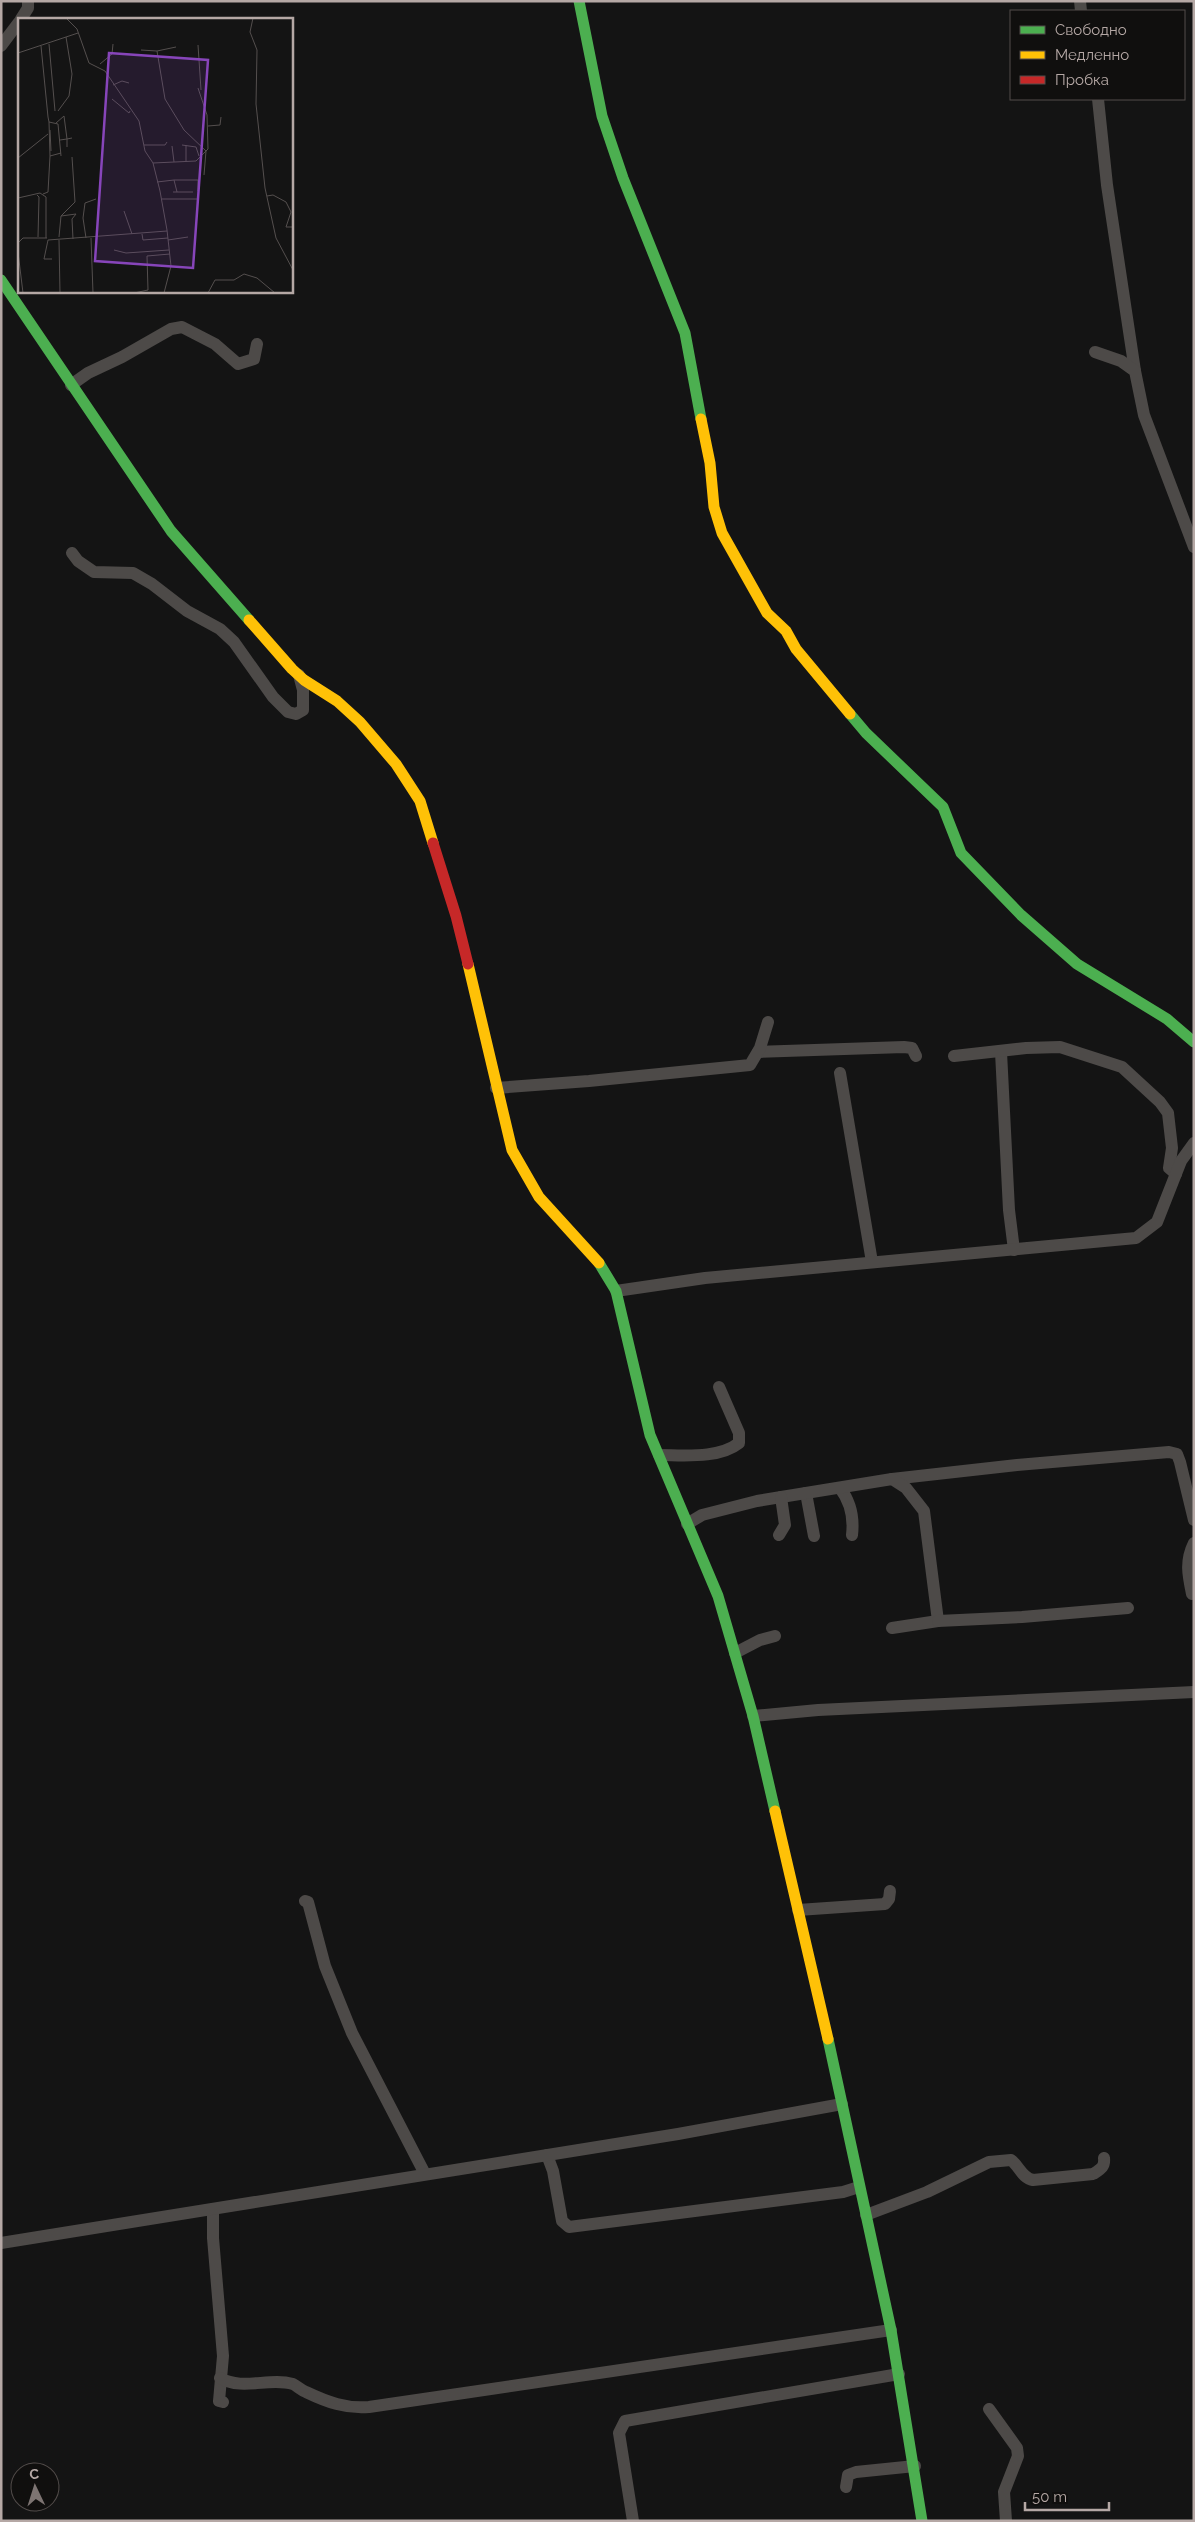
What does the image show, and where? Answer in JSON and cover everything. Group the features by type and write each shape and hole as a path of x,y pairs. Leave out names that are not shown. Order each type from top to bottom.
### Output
{"street":[{"path":"22,18 28,8 28,1"},
{"path":"579,1 602,116 623,178 685,333 710,463 714,507 722,533 766,613 786,631 796,649 866,733 944,807 961,853 968,862 1042,935 1078,965 1161,1014 1185,1032 1194,1042"},
{"path":"1,46 18,23"},
{"path":"1098,100 1107,185 1134,371 1144,415 1194,547"},
{"path":"1,280 171,531 265,641 299,675 337,700 360,722 396,764 420,801 456,916 512,1150 518,1164 539,1197 598,1261 616,1291 644,1412 659,1455 718,1596 735,1653 753,1716 798,1910 891,2330 915,2466 922,2521"},
{"path":"71,386 88,373 122,357 171,329 182,327 215,344 238,364 254,359 257,344"},
{"path":"1095,352 1121,361 1134,371"},
{"path":"72,553 78,561 94,572 133,573 152,584 187,611 220,629 234,642 273,697 288,712 296,714 303,710 303,690 299,675"},
{"path":"496,1088 750,1065 758,1052 768,1022"},
{"path":"954,1056 1026,1048 1060,1047 1122,1068 1160,1102 1168,1113 1172,1148 1168,1168 1176,1174"},
{"path":"758,1052 912,1048 916,1056"},
{"path":"1001,1052 1009,1210 1014,1250"},
{"path":"840,1073 872,1262"},
{"path":"616,1291 705,1278 1136,1238 1157,1222 1181,1161 1194,1142"},
{"path":"659,1455 718,1452 740,1444 739,1433 719,1387"},
{"path":"687,1524 702,1515 780,1497 892,1479 1017,1465 1169,1452 1177,1454 1180,1462 1194,1520"},
{"path":"892,1479 906,1488 924,1511 938,1621"},
{"path":"840,1488 846,1495 852,1516 852,1535"},
{"path":"806,1493 814,1536"},
{"path":"779,1535 785,1525 780,1497"},
{"path":"1192,1594 1187,1567 1188,1554 1194,1543"},
{"path":"892,1628 938,1621 1022,1617 1128,1608"},
{"path":"735,1653 760,1640 775,1636"},
{"path":"753,1716 1048,1697 1194,1692"},
{"path":"798,1910 885,1904 889,1899 890,1891"},
{"path":"306,1901 317,1931 325,1966 352,2033 425,2174"},
{"path":"1,2243 791,2115 842,2104"},
{"path":"548,2155 553,2171 562,2221 569,2227 843,2192 859,2187"},
{"path":"866,2215 927,2192 990,2162 1010,2160 1016,2164 1025,2177 1033,2180 1093,2174 1101,2169 1104,2164 1104,2158"},
{"path":"213,2209 213,2238 222,2356 219,2400 223,2402"},
{"path":"220,2378 227,2382 243,2384 274,2382 294,2384 303,2391 343,2406 369,2408 891,2330"},
{"path":"633,2521 619,2433 625,2421 899,2374"},
{"path":"989,2409 1017,2448 1018,2456 1004,2492 1006,2521"},
{"path":"846,2487 848,2476 856,2472 915,2466"}],"traffic: fast":[{"path":"579,1 602,116 623,178 685,333 701,419"},
{"path":"1,280 171,531 249,620"},
{"path":"850,714 866,733 943,807 961,853 1021,915 1077,964 1167,1019 1194,1042"},
{"path":"599,1263 616,1291 650,1435 718,1596 753,1716 775,1811"},
{"path":"828,2039 891,2330 922,2521"}],"traffic: slow":[{"path":"701,419 710,463 714,507 722,533 767,613 786,631 796,649 850,714"},
{"path":"249,620 292,669 304,680 337,701 360,722 396,764 420,801 433,843"},
{"path":"468,964 512,1150 539,1197 599,1263"},
{"path":"775,1811 828,2039"}],"traffic: jam":[{"path":"433,843 456,916 468,964"}]}
